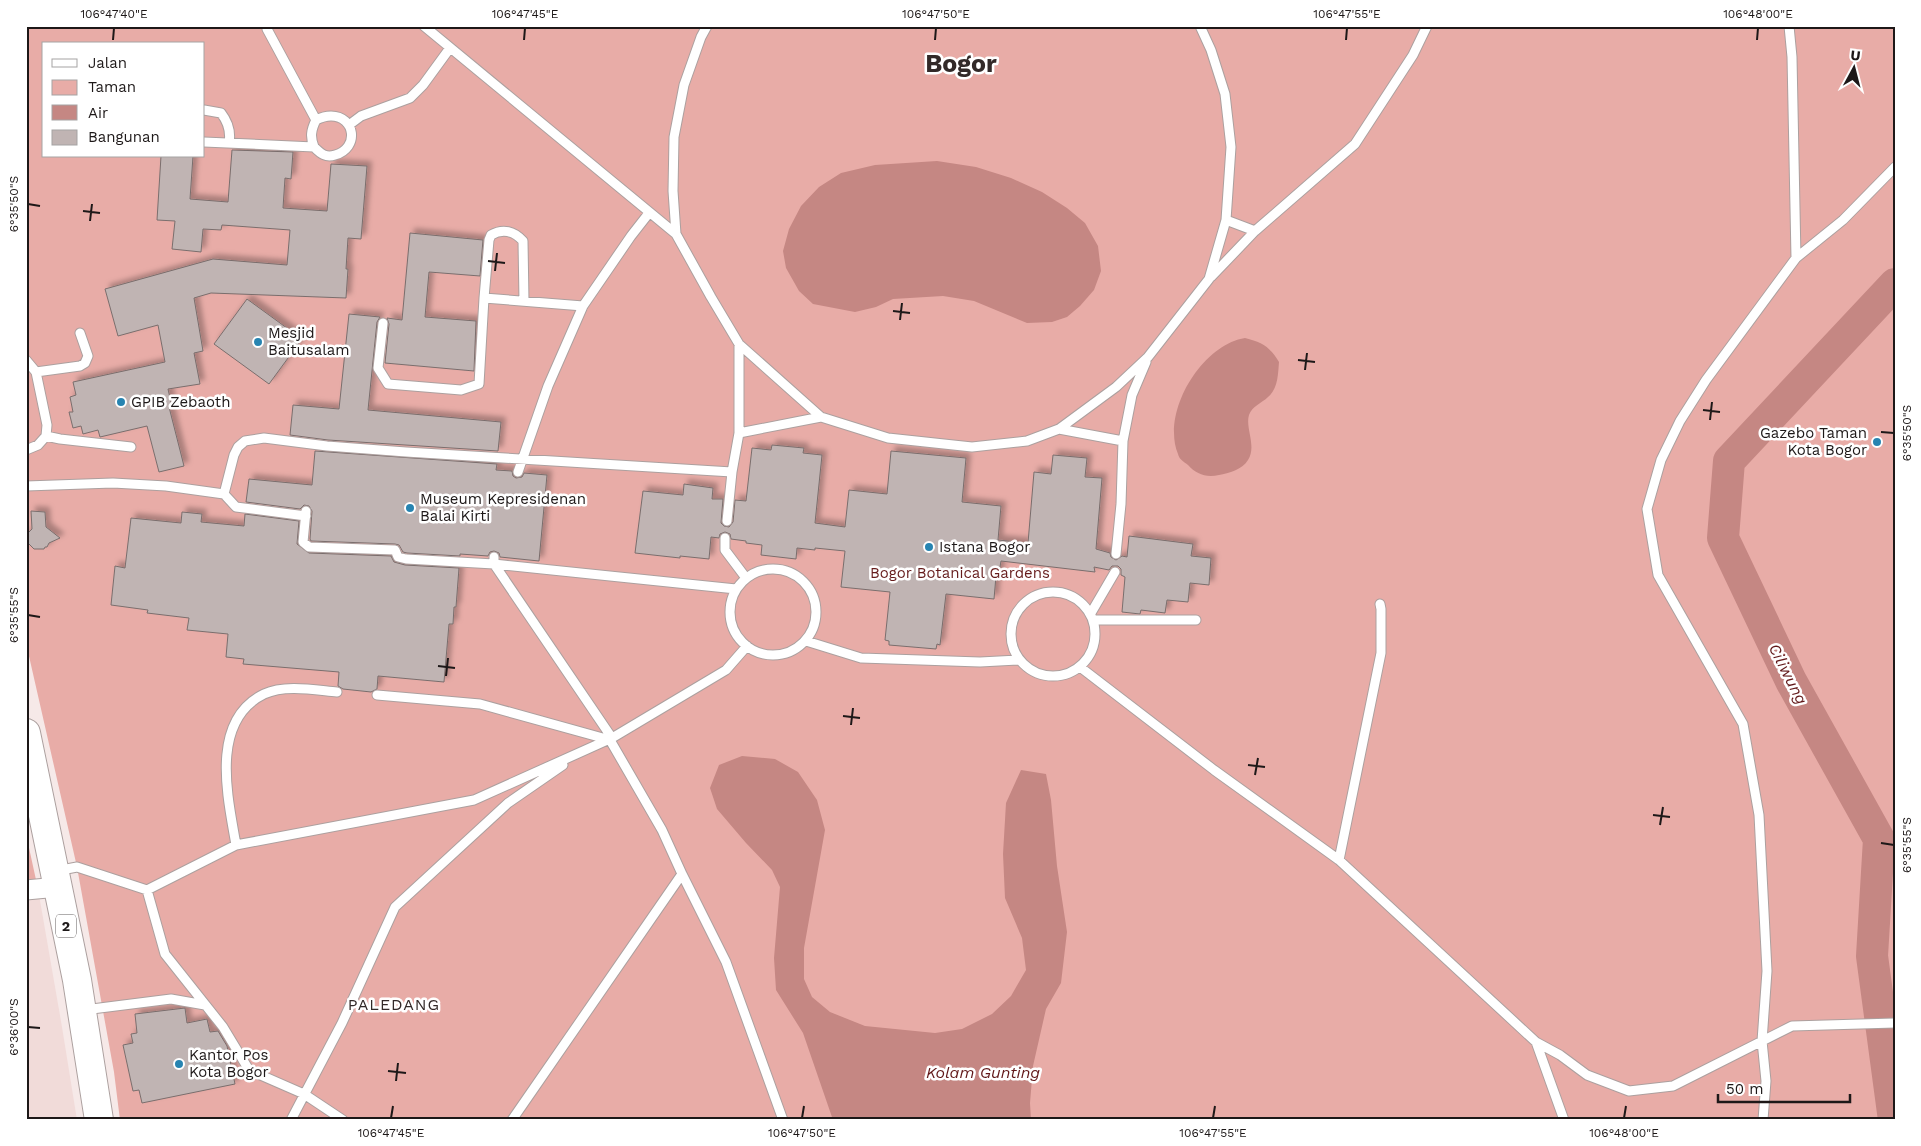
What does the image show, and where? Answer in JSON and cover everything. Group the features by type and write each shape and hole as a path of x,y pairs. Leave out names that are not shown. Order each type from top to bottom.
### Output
{"main road":[{"name":"2","path":"26,733 57,879 99,1120"}],"street":[{"path":"26,890 57,879"}],"lane":[{"path":"268,26 267,29 316,120"},
{"path":"424,26 676,234 739,344 820,417 888,438 972,447 1026,441 1059,429 1116,387 1148,357 1209,279 1255,231 1355,144 1413,55 1427,26"},
{"path":"676,234 673,191 674,137 684,85 701,37 707,26"},
{"path":"1200,26 1211,50 1225,94 1231,147 1226,215 1209,279"},
{"path":"1789,26 1792,57 1796,258"},
{"path":"349,125 362,116 410,98 423,85 450,48"},
{"path":"205,110 221,113 226,120 230,136 229,144"},
{"path":"332,116 344,120 349,125 352,131 351,143 343,153 330,157 314,148 311,132 316,120 332,116"},
{"path":"205,142 314,148"},
{"path":"1763,1120 1766,1081 1762,1040 1767,971 1759,815 1743,724 1658,575 1648,509 1661,460 1680,422 1706,380 1796,258 1843,220 1895,167"},
{"path":"518,472 548,386 583,306 630,236 649,213"},
{"path":"1226,215 1255,231"},
{"path":"383,322 378,368 388,384 461,390 479,384 484,298 491,235 496,232 507,231 517,234 523,241 524,300"},
{"path":"484,298 583,306"},
{"path":"36,372 80,366 85,363 88,356 80,333"},
{"path":"727,521 732,472 739,432 739,344"},
{"path":"1116,554 1121,504 1123,441 1132,395 1148,357"},
{"path":"26,360 36,372 47,425 46,436 38,444 26,450"},
{"path":"739,432 820,417"},
{"path":"1059,429 1123,441"},
{"path":"46,436 131,447"},
{"path":"224,494 234,455 238,447 245,441 264,438 327,446 406,452 732,472"},
{"path":"405,462 406,452"},
{"path":"26,486 113,483 166,486 224,494 236,507 306,514 303,542 308,547 396,549 398,557 406,559 494,560 736,589"},
{"path":"725,538 724,550 746,578"},
{"path":"494,560 611,739 662,830 726,962 783,1120"},
{"path":"772,568 787,570 799,577 809,587 816,600 817,615 814,628 806,641 792,651 775,655 758,652 746,646 731,623 730,611 736,589 746,578 758,571 772,568"},
{"path":"1092,616 1115,572"},
{"path":"1056,591 1070,595 1082,602 1092,616 1096,632 1094,646 1089,657 1080,667 1065,674 1049,676 1033,671 1020,660 1013,648 1010,634 1012,620 1019,608 1029,598 1042,593 1056,591"},
{"path":"1340,860 1381,652 1382,609 1380,604"},
{"path":"1092,616 1196,620"},
{"path":"806,641 860,658 980,662 1020,660"},
{"path":"57,879 77,868 147,890 236,845 474,800 611,739 726,670 746,646"},
{"path":"1080,667 1214,770 1340,860 1536,1042 1560,1055 1587,1075 1629,1092 1673,1086 1716,1066 1762,1040 1792,1026 1895,1023"},
{"path":"236,845 225,774 228,745 236,720 248,706 264,694 283,689 337,692"},
{"path":"377,695 480,704 611,739"},
{"path":"291,1120 342,1023 395,907 508,803 579,753"},
{"path":"512,1120 682,874"},
{"path":"147,890 164,954 226,1030 249,1070 304,1094 344,1120"},
{"path":"81,1011 171,999 205,1005"},
{"path":"1536,1042 1564,1120"}],"shaded area":[{"path":"38,889 77,1120 26,1120 26,890"}],"green space":[{"name":"Bogor Botanical Gardens","path":"26,26 1895,26 1895,1120 120,1120 114,1072 77,867 26,643"},
{"path":"26,834 38,889 26,890"}],"water":[{"path":"937,161 976,167 1011,178 1042,192 1067,208 1085,223 1098,246 1101,271 1094,290 1080,306 1067,317 1052,322 1027,323 974,301 943,296 893,299 876,307 855,312 813,304 799,291 786,268 783,251 789,229 801,206 819,187 841,173 875,165"},
{"path":"1245,338 1265,346 1279,362 1276,386 1266,399 1250,412 1248,426 1251,449 1248,460 1239,469 1227,473 1214,476 1202,474 1194,471 1178,454 1174,438 1175,420 1180,401 1200,367 1214,353 1229,343"},
{"name":"Kolam Gunting","path":"742,756 775,759 798,772 817,800 825,830 804,948 804,979 812,997 830,1012 865,1026 935,1033 962,1029 992,1014 1011,996 1026,970 1022,938 1005,898 1003,854 1006,803 1021,770 1046,774 1051,800 1057,866 1067,932 1061,983 1046,1009 1033,1066 1030,1103 1031,1120 833,1120 803,1033 776,990 774,958 780,887 772,870 717,809 710,788 719,765"}],"building":[{"path":"232,150 293,152 291,179 285,178 283,208 327,211 331,164 367,166 361,239 348,238 346,298 211,293 194,298 203,351 194,353 200,384 168,389 172,407 169,407 184,466 159,472 147,426 100,437 98,430 83,434 81,426 73,428 69,412 73,412 70,397 76,395 73,382 165,362 158,325 118,336 105,289 213,259 287,265 290,230 222,225 221,230 203,229 201,252 172,249 175,221 157,220 161,158 193,158 190,199 228,202"},
{"path":"410,233 483,240 480,276 429,272 425,317 476,321 474,371 385,363 389,324 387,318 402,320"},
{"name":"Mesjid Baitusalam","path":"247,299 302,339 269,384 214,344"},
{"path":"349,314 380,317 377,322 368,410 501,422 498,451 328,440 290,435 293,405 339,409"},
{"name":"Istana Bogor","path":"772,445 804,448 803,453 822,455 815,523 845,527 849,490 887,494 891,451 966,458 962,502 1001,506 998,540 1028,543 1034,472 1051,474 1053,455 1087,458 1085,477 1102,478 1096,549 1110,553 1111,557 1116,560 1122,556 1127,557 1129,536 1193,544 1191,556 1211,558 1209,585 1190,583 1188,602 1167,600 1165,613 1141,610 1140,614 1122,612 1125,577 1121,575 1121,569 1118,566 1112,566 1109,570 1094,567 1095,572 1001,561 999,573 996,576 994,599 946,594 940,645 937,644 936,649 889,645 889,641 885,640 890,592 841,587 845,551 797,548 796,559 761,555 762,545 731,539 730,534 725,532 720,534 719,538 711,537 709,559 635,553 643,491 683,495 684,484 713,488 712,499 723,499 721,523 729,527 733,522 735,500 746,501 752,448 771,450"},
{"name":"Museum Kepresidenan Balai Kirti","path":"315,451 497,464 496,470 512,471 513,476 516,478 522,477 524,473 547,475 539,561 500,557 499,553 494,551 490,552 488,556 460,554 460,556 407,553 403,552 399,545 395,544 311,541 312,511 309,506 304,505 300,509 246,502 249,479 312,485"},
{"path":"31,511 45,512 46,527 60,538 49,543 44,549 34,549 26,541 26,535 32,529"},
{"path":"182,512 202,514 201,522 244,526 245,514 299,521 297,544 309,553 391,556 394,562 405,565 459,568 453,624 449,624 444,682 378,676 377,689 371,692 343,689 338,686 339,672 243,664 244,659 226,657 228,634 187,630 189,618 147,613 148,610 111,605 115,566 125,568 131,518 181,523"},
{"name":"Kantor Pos Kota Bogor","path":"185,1008 187,1023 207,1019 210,1032 218,1031 227,1046 235,1084 142,1103 139,1090 133,1091 123,1045 133,1043 131,1034 137,1033 135,1014"}],"waterway":[{"name":"Ciliwung","path":"1894,1120 1872,956 1879,839 1791,681 1723,538 1729,461 1895,284"}],"place":[{"name":"Mesjid Baitusalam","path":"258,342"},
{"name":"GPIB Zebaoth","path":"121,402"},
{"name":"Gazebo Taman Kota Bogor","path":"1877,442"},
{"name":"Museum Kepresidenan Balai Kirti","path":"410,508"},
{"name":"Istana Bogor","path":"929,547"},
{"name":"Kantor Pos Kota Bogor","path":"179,1064"}],"district":[{"name":"Bogor","path":"961,63"},
{"name":"PALEDANG","path":"394,1004"}]}
